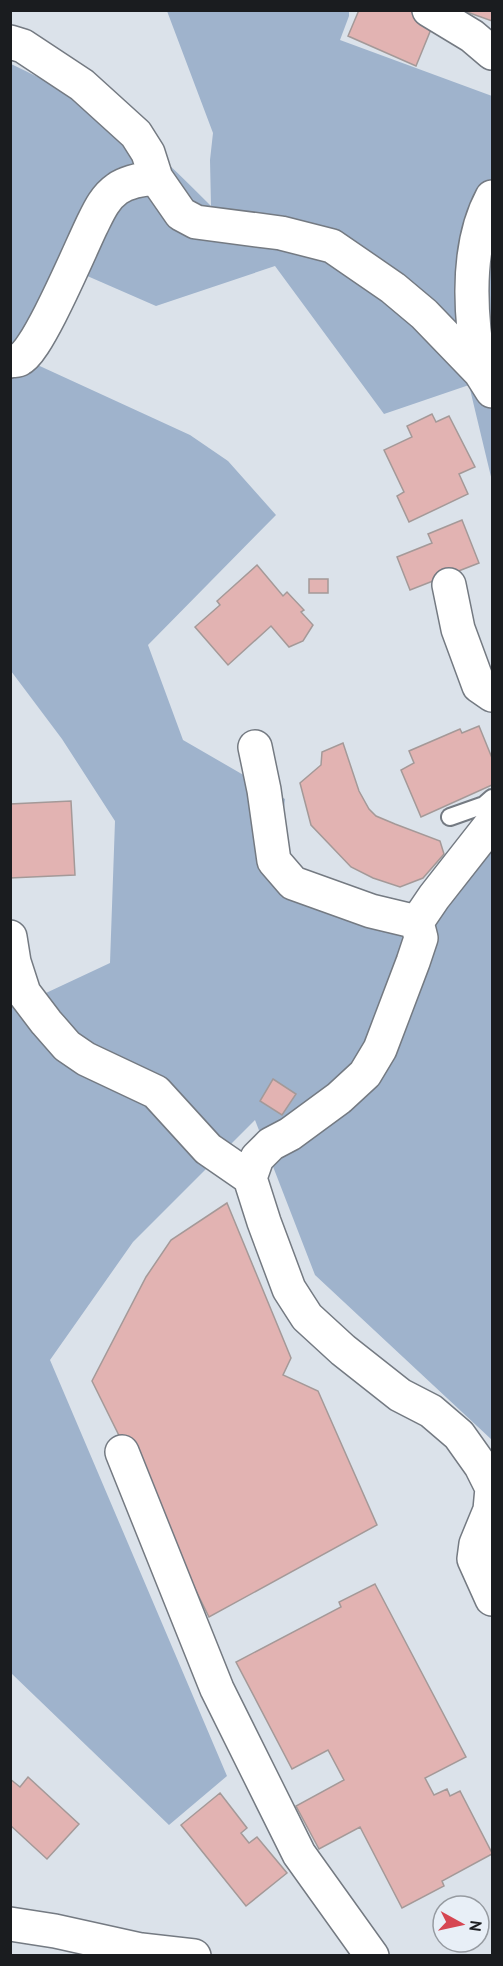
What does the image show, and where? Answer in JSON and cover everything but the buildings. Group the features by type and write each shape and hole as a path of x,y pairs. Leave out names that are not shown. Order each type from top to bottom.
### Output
{"street":[{"path":"429,10 472,36 492,53"},
{"path":"10,42 23,46 82,85 136,134 148,153 156,178 181,214 196,222 281,233 332,246 393,288 424,314 486,381"},
{"path":"10,361 20,359 31,349 41,334 72,265 105,201 118,188 140,179 156,178"},
{"path":"486,381 473,334 473,262 483,215 492,197"},
{"path":"449,585 458,629 479,686 492,695"},
{"path":"255,747 264,790 274,861 294,883 371,911 417,922"},
{"path":"492,823 417,922 421,938 413,962 380,1049 365,1074 330,1105 290,1134 271,1143 257,1158 250,1178 289,1288 307,1317 343,1350 400,1395 431,1411 447,1424 459,1435 481,1466 492,1488 490,1510 476,1544 474,1559 492,1599"},
{"path":"10,938 14,962 24,993 67,1046 86,1059 156,1092 208,1149 250,1178"},
{"path":"122,1452 217,1689 299,1854 372,1956"},
{"path":"10,1924 55,1931 141,1950 194,1956"}],"lane":[{"path":"450,817 484,805 492,798"}],"shaded area":[{"path":"167,11 349,11 340,40 492,96 492,481 469,385 384,414 275,266 156,306 85,275 31,362 190,435 228,461 276,515 148,645 183,740 285,799 275,886 428,932 492,847 492,1440 315,1275 255,1120 133,1242 50,1360 227,1776 169,1825 11,1673 11,1001 31,1000 110,963 115,821 62,739 11,671 11,64 75,97 121,126 165,161 211,206 210,160 213,133"}]}
